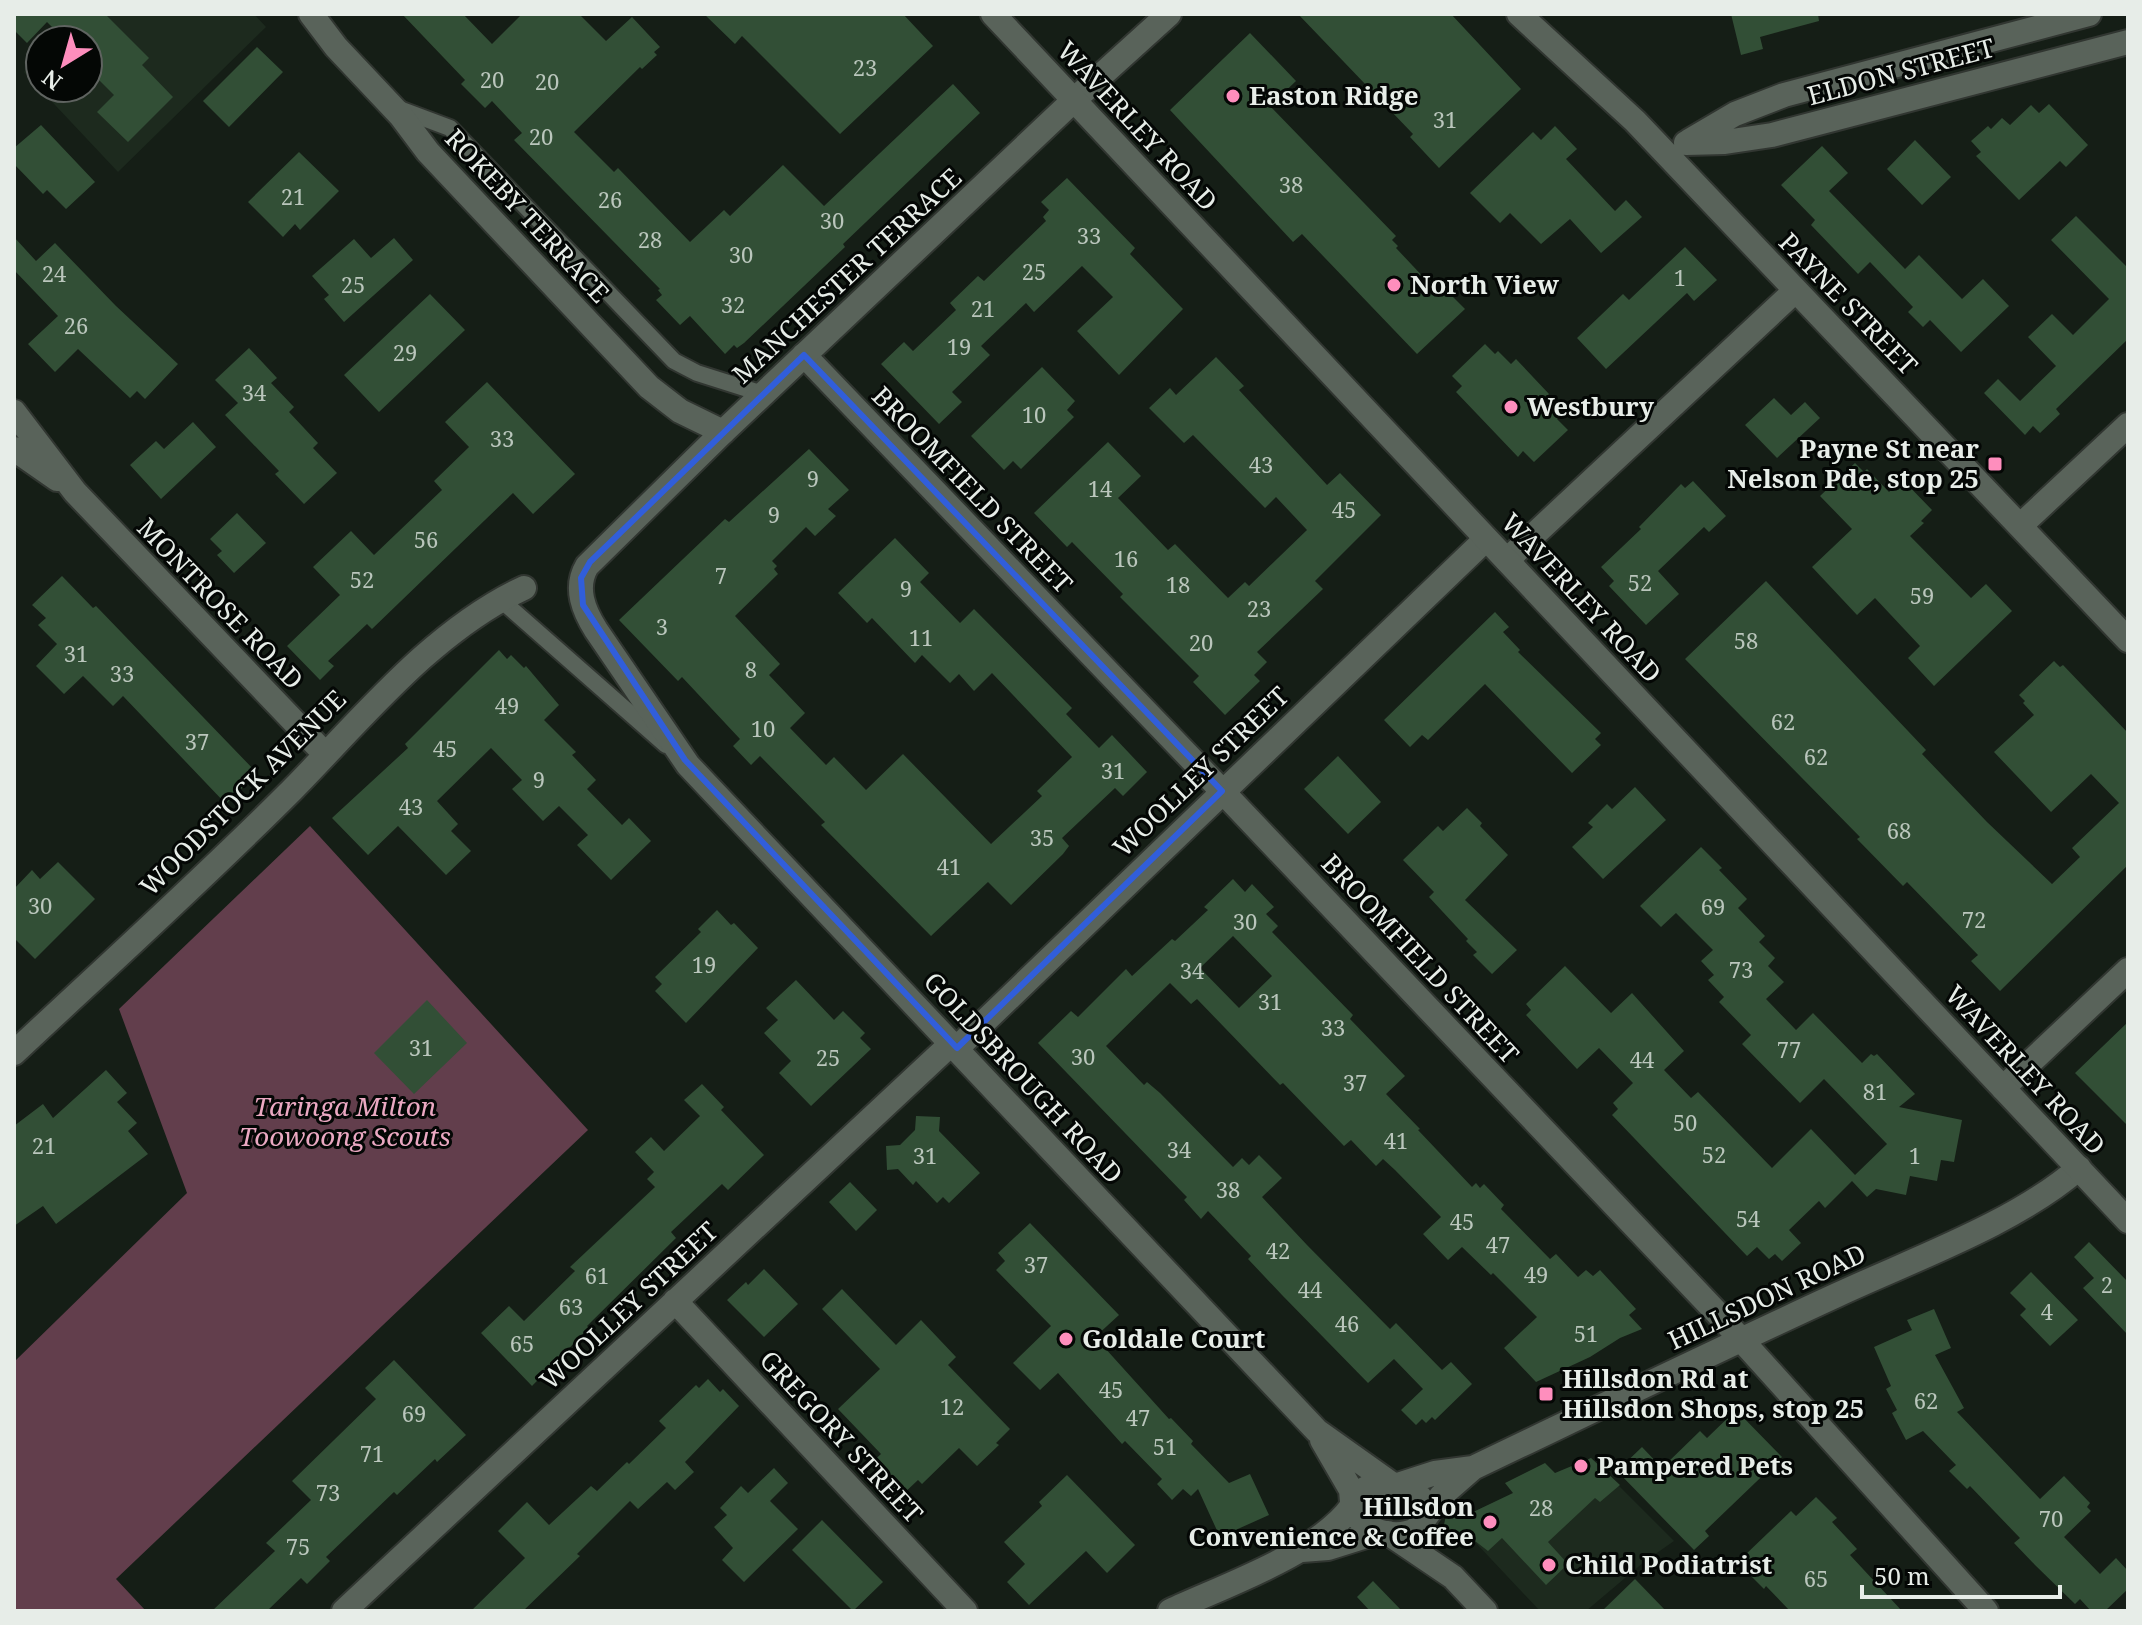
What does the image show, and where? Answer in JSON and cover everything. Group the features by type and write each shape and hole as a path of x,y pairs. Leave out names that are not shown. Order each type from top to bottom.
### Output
{"street":[{"name":"ROKEBY TERRACE","path":"311,14 428,152 649,387 680,411 723,432"},
{"name":"WAVERLEY ROAD","path":"993,14 2128,1221"},
{"name":"MANCHESTER TERRACE","path":"581,590 581,578 590,562 804,355 1169,14"},
{"name":"PAYNE STREET","path":"1519,14 1623,109 1674,147 1795,291 2128,640"},
{"name":"ELDON STREET","path":"1674,147 1735,114 1784,95 2089,14"},
{"name":"ELDON STREET","path":"1674,147 1772,135 2128,42"},
{"path":"1507,560 1795,291"},
{"name":"BROOMFIELD STREET","path":"804,355 1741,1339 1986,1611"},
{"name":"MONTROSE ROAD","path":"14,412 75,492 325,754"},
{"path":"2020,526 2128,425"},
{"name":"MONTROSE ROAD","path":"14,449 75,492"},
{"name":"WOOLLEY STREET","path":"344,1611 954,1045 1486,539"},
{"name":"WOODSTOCK AVENUE","path":"14,1053 278,803 364,711 474,614 524,588"},
{"name":"GOLDSBROUGH ROAD","path":"581,590 589,619 688,765 1317,1431 1396,1485"},
{"path":"2003,1088 2128,970"},
{"name":"HILLSDON ROAD","path":"1424,1519 1441,1496 1473,1468 1994,1222 2056,1188 2079,1168"},
{"name":"GREGORY STREET","path":"675,1301 965,1611"},
{"name":"GOLDSBROUGH ROAD","path":"1317,1431 1349,1486 1352,1504"},
{"name":"HILLSDON ROAD","path":"1396,1485 1435,1473 1473,1468"},
{"path":"1170,1611 1299,1550 1337,1523 1359,1493 1370,1486 1396,1485 1418,1495 1425,1505 1424,1519 1430,1537 1453,1577 1485,1611"},
{"path":"1352,1504 1362,1523 1384,1532 1453,1577"},
{"path":"1299,1550 1328,1548 1384,1532 1411,1532 1424,1519"}],"lane":[{"path":"392,106 450,128 674,361 697,373 763,394"},
{"name":"GOLDSBROUGH ROAD","path":"500,599 688,765"}],"highlighted area":[{"path":"804,355 1222,791 957,1048 685,760 583,605 581,578 590,562"}],"shaded area":[{"path":"82,14 254,14 266,27 118,172 54,104 104,104 104,24 72,24"},
{"path":"1591,1458 1674,1541 1586,1611 1540,1611 1460,1526 1460,1518"}],"green space":[{"name":"Taringa Milton Toowoong Scouts","path":"310,826 588,1130 116,1579 146,1611 14,1611 14,1362 187,1193 119,1009"}],"building":[{"path":"14,14 105,14 149,58 142,65 173,97 128,142 97,112 114,95 104,85 104,24 24,24 24,40 14,30"},
{"path":"402,14 463,14 492,44 522,14 579,14 606,41 632,17 660,47 654,52 657,55 642,69 640,67 574,132 614,172 618,168 690,242 724,210 730,216 783,165 824,206 953,84 980,113 744,343 737,348 734,345 725,354 690,316 680,325 656,300 662,295 660,289 514,140 522,133 492,101 485,108 461,84 465,80"},
{"path":"704,14 903,14 933,46 840,134 742,36 735,44"},
{"path":"1298,14 1451,14 1521,89 1439,168 1410,137 1413,134"},
{"path":"1731,14 1818,14 1819,21 1760,37 1763,49 1741,55"},
{"path":"1250,33 1296,81 1270,106 1396,236 1392,240 1398,246 1396,248 1428,282 1431,279 1442,290 1444,288 1465,309 1417,354 1302,234 1293,242 1170,110"},
{"path":"257,47 283,72 229,127 203,101"},
{"path":"2049,104 2088,145 2066,167 2060,161 2019,200 1976,156 1981,152 1971,141 2002,118 2010,125 2031,105 2039,113"},
{"path":"41,125 95,182 66,209 47,190 43,194 14,164 14,148"},
{"path":"1555,126 1577,149 1566,159 1615,211 1626,200 1642,217 1601,253 1570,219 1541,244 1510,213 1500,223 1470,193 1533,132 1541,140"},
{"path":"1915,140 1951,177 1922,205 1887,169"},
{"path":"1822,146 1848,173 1829,191 1905,269 1919,255 1962,299 1983,279 2009,306 1961,352 1930,320 1923,327 1908,312 1913,307 1870,262 1858,274 1811,225 1815,220 1781,185"},
{"path":"299,152 339,191 300,230 295,224 283,237 248,202"},
{"path":"1067,178 1135,248 1130,254 1183,309 1119,375 1077,331 1113,297 1082,266 1034,312 1026,303 981,346 990,355 952,392 962,402 939,424 881,364 904,342 913,351 956,310 950,303 978,276 984,281 1046,221 1043,217 1049,210 1041,202"},
{"path":"2076,216 2128,268 2128,339 2056,409 2060,414 2040,433 2033,426 2025,435 1984,393 1998,379 2020,401 2056,366 2028,337 2052,314 2073,335 2109,299 2051,240"},
{"path":"14,237 36,261 55,243 178,364 145,399 137,391 130,398 78,349 55,372 28,344 58,316 14,270"},
{"path":"394,238 413,260 344,322 324,299 329,295 312,276 354,239 371,258"},
{"path":"1685,247 1717,280 1694,301 1687,293 1606,369 1577,338 1623,294 1629,300"},
{"path":"430,294 465,330 379,412 344,375"},
{"name":"Westbury","path":"1485,344 1511,364 1516,359 1549,394 1544,399 1568,430 1534,462 1523,451 1518,457 1456,392 1462,386 1452,376"},
{"path":"249,348 277,378 271,383 294,407 289,412 318,443 313,448 337,473 304,504 275,474 279,471 225,415 238,403 215,380"},
{"path":"1216,357 1244,386 1239,390 1327,485 1340,473 1381,515 1315,581 1323,589 1257,652 1267,662 1254,675 1260,681 1225,715 1193,682 1199,676 1120,597 1123,594 1072,542 1067,547 1034,513 1108,442 1141,476 1118,498 1168,550 1175,544 1228,598 1245,582 1249,586 1307,530 1276,497 1265,508 1193,435 1184,443 1149,408 1170,388 1176,395"},
{"path":"1042,367 1075,401 1067,410 1074,417 1021,469 1013,461 1004,470 971,436"},
{"path":"487,382 575,474 533,514 513,493 372,629 367,624 328,661 334,666 320,680 287,646 340,595 313,567 351,531 374,555 442,490 434,481 469,447 445,422"},
{"path":"1774,398 1791,415 1805,402 1820,418 1777,458 1745,425"},
{"path":"193,422 216,447 161,499 130,465 156,441 164,449"},
{"path":"809,449 849,490 828,509 836,516 815,536 806,527 772,561 777,566 774,569 778,574 735,616 780,664 769,675 805,713 790,728 826,765 834,757 866,790 903,754 991,844 1042,796 1037,791 1072,757 992,673 974,691 959,674 950,683 922,655 915,663 872,618 867,623 838,593 895,538 929,573 920,582 960,623 974,609 1072,708 1066,714 1099,748 1112,735 1147,772 1123,796 1115,788 1062,838 1069,846 1063,854 1011,905 988,882 931,936 821,825 825,822 760,756 751,765 733,746 740,739 682,677 678,681 619,620 725,519 729,522"},
{"path":"1855,463 1864,472 1867,469 1889,492 1902,479 1932,510 1910,536 1971,598 1986,584 2012,611 1934,686 1908,658 1920,646 1875,598 1857,615 1812,567 1852,529 1820,496"},
{"path":"1693,481 1726,516 1709,532 1704,527 1658,571 1679,594 1646,625 1609,586 1614,581 1601,567 1641,529 1639,527 1681,484 1685,488"},
{"path":"237,513 266,543 234,573 217,555 222,551 210,539"},
{"path":"62,576 93,608 96,606 257,773 226,804 123,696 113,706 83,676 64,694 36,666 57,644 38,625 46,618 32,605"},
{"path":"1766,581 1926,750 1922,754 2052,884 2080,857 2072,848 2119,803 2091,774 2051,812 1994,752 2034,715 2019,695 2054,661 2060,667 2063,665 2128,733 2128,865 2000,991 1971,961 1978,955 1907,882 1903,886 1857,839 1860,837 1685,659"},
{"path":"1495,612 1509,627 1503,632 1520,650 1518,652 1601,733 1595,739 1601,745 1572,773 1485,684 1428,740 1422,735 1410,747 1384,720"},
{"path":"499,650 507,659 511,655 524,668 526,666 559,705 544,720 576,752 572,755 596,780 587,789 622,825 629,818 651,841 611,880 577,845 588,835 559,806 543,821 512,789 522,780 491,748 437,801 458,824 451,831 471,851 446,875 398,826 368,855 332,818 408,748 405,744"},
{"path":"1338,756 1381,802 1348,834 1304,789"},
{"path":"1635,787 1666,820 1603,879 1572,847 1593,827 1588,823 1607,804 1612,809"},
{"path":"1467,808 1508,855 1465,900 1517,950 1492,974 1473,955 1477,952 1466,941 1468,939 1429,897 1434,892 1403,860 1438,826 1443,831"},
{"path":"1701,847 1747,899 1738,908 1765,936 1759,942 1775,958 1768,966 1784,982 1766,999 1796,1030 1813,1013 1862,1063 1871,1054 1877,1054 1915,1094 1899,1107 1962,1120 1954,1162 1941,1160 1937,1181 1910,1176 1906,1195 1876,1189 1867,1197 1852,1181 1825,1208 1819,1201 1789,1230 1801,1243 1782,1261 1775,1254 1769,1259 1757,1247 1747,1256 1612,1115 1618,1109 1613,1103 1633,1083 1599,1048 1577,1069 1526,1015 1531,1010 1526,1004 1565,966 1611,1013 1632,993 1684,1051 1664,1070 1691,1098 1698,1092 1772,1168 1811,1129 1855,1175 1887,1144 1824,1079 1800,1103 1742,1044 1751,1035 1719,1002 1724,997 1708,980 1714,975 1701,961 1713,950 1676,913 1661,927 1640,906"},
{"path":"58,862 95,899 35,959 14,938 14,889 32,870 40,879"},
{"path":"1233,879 1245,892 1252,884 1274,907 1266,914 1278,926 1272,932 1353,1015 1350,1019 1405,1076 1386,1094 1472,1187 1476,1183 1480,1188 1484,1184 1504,1205 1501,1209 1550,1259 1556,1254 1578,1277 1586,1270 1593,1276 1600,1270 1636,1309 1629,1315 1642,1329 1536,1382 1504,1348 1537,1317 1462,1247 1448,1260 1423,1234 1441,1217 1395,1170 1383,1159 1376,1166 1351,1140 1344,1146 1197,999 1191,1004 1170,983 1106,1046 1144,1085 1147,1082 1160,1093 1233,1167 1242,1158 1249,1165 1259,1155 1282,1178 1262,1197 1390,1329 1396,1323 1442,1370 1451,1362 1472,1384 1435,1420 1432,1417 1426,1423 1422,1419 1416,1425 1401,1410 1423,1389 1394,1359 1368,1383 1248,1259 1251,1256 1208,1211 1201,1219 1184,1200 1187,1197 1038,1043 1071,1011 1078,1017 1126,969 1132,976 1172,939 1175,941 1208,910 1204,907","holes":["1233,936 1272,976 1239,1008 1200,968"]},
{"path":"717,910 758,948 686,1023 655,991 662,984 655,977 701,932 698,929"},
{"path":"796,980 834,1020 843,1011 865,1033 860,1038 871,1049 811,1106 779,1073 791,1061 764,1033 778,1020 766,1008"},
{"name":"Taringa Milton Toowoong Scouts","path":"427,1000 467,1043 414,1094 374,1053"},
{"path":"2128,1022 2128,1126 2075,1073"},
{"path":"106,1070 127,1093 117,1102 137,1123 128,1131 148,1154 56,1224 43,1206 14,1226 14,1126 43,1104 53,1118"},
{"path":"702,1084 724,1107 721,1110 764,1155 728,1190 722,1184 671,1232 676,1238 587,1326 589,1328 532,1386 481,1333 509,1306 524,1321 575,1271 570,1267 655,1187 647,1179 654,1172 635,1152 651,1137 664,1151 700,1116 684,1100"},
{"path":"916,1116 940,1117 939,1131 980,1173 949,1203 943,1197 937,1203 916,1181 913,1185 898,1169 887,1170 886,1146 900,1145 915,1130"},
{"path":"850,1182 877,1210 856,1231 829,1202"},
{"path":"1030,1223 1119,1315 1095,1337 1229,1483 1250,1474 1269,1515 1220,1537 1198,1489 1191,1496 1183,1489 1172,1500 1157,1484 1162,1479 1125,1441 1122,1444 1058,1373 1040,1390 1013,1363 1051,1326 996,1270 1005,1261 998,1253"},
{"path":"2089,1242 2128,1282 2128,1335 2083,1288 2094,1278 2074,1257"},
{"path":"764,1269 798,1304 764,1337 727,1300"},
{"path":"2031,1272 2078,1320 2050,1346 2020,1315 2026,1309 2010,1293"},
{"path":"842,1289 896,1345 921,1320 956,1357 948,1365 1010,1429 996,1443 999,1445 977,1466 959,1448 922,1484 918,1480 901,1496 870,1464 881,1454 838,1409 880,1369 822,1309"},
{"path":"1934,1309 1951,1348 1935,1355 1964,1408 1957,1412 2040,1499 2064,1476 2090,1503 2087,1507 2091,1511 2064,1537 2100,1574 2116,1558 2128,1571 2128,1589 2105,1611 2091,1611 2080,1599 2075,1604 2035,1565 2014,1543 2020,1538 1970,1486 1967,1489 1949,1471 1956,1465 1923,1431 1906,1440 1892,1413 1897,1410 1886,1389 1891,1386 1874,1347 1912,1330 1907,1320"},
{"path":"394,1360 466,1435 397,1495 394,1492 326,1557 330,1561 307,1584 301,1578 267,1611 212,1611 275,1551 266,1543 311,1500 292,1481 376,1399 365,1388"},
{"path":"708,1379 739,1406 685,1462 694,1472 675,1490 667,1482 638,1509 630,1501 577,1554 580,1556 523,1611 471,1611 525,1558 498,1531 527,1502 549,1525 591,1486 597,1491 627,1462 629,1464 666,1428 659,1421 696,1385 699,1388"},
{"path":"1736,1410 1782,1457 1705,1531 1709,1536 1694,1550 1617,1471 1642,1447 1662,1468 1700,1431 1707,1438"},
{"path":"1591,1458 1620,1485 1600,1502 1595,1498 1548,1542 1568,1564 1546,1585 1502,1538 1488,1551 1466,1534 1456,1543 1443,1530 1446,1515 1452,1506 1463,1502 1469,1514 1513,1493 1505,1483 1545,1463 1555,1473"},
{"path":"774,1468 788,1483 770,1501 798,1529 744,1582 722,1560 733,1548 714,1527 727,1515 720,1508 741,1486 748,1493"},
{"path":"1067,1475 1135,1545 1107,1573 1086,1551 1029,1605 1007,1582 1025,1564 1004,1542 1042,1506 1039,1502"},
{"path":"1816,1497 1837,1518 1832,1522 1857,1549 1850,1555 1902,1611 1790,1611 1743,1568 1749,1562 1744,1556 1791,1511 1796,1516"},
{"path":"822,1520 883,1582 853,1611 792,1550"},
{"path":"1635,1579 1666,1611 1602,1611"},
{"path":"1373,1581 1402,1611 1370,1611 1357,1597"}],"place":[{"name":"Easton Ridge","path":"1233,96"},
{"name":"North View","path":"1394,285"},
{"name":"Westbury","path":"1511,407"},
{"name":"Payne St near Nelson Pde, stop 25","path":"1995,464"},
{"name":"Goldale Court","path":"1066,1339"},
{"name":"Hillsdon Rd at Hillsdon Shops, stop 25","path":"1546,1394"},
{"name":"Pampered Pets","path":"1581,1466"},
{"name":"Hillsdon Convenience & Coffee","path":"1490,1522"},
{"name":"Child Podiatrist","path":"1549,1565"}]}
